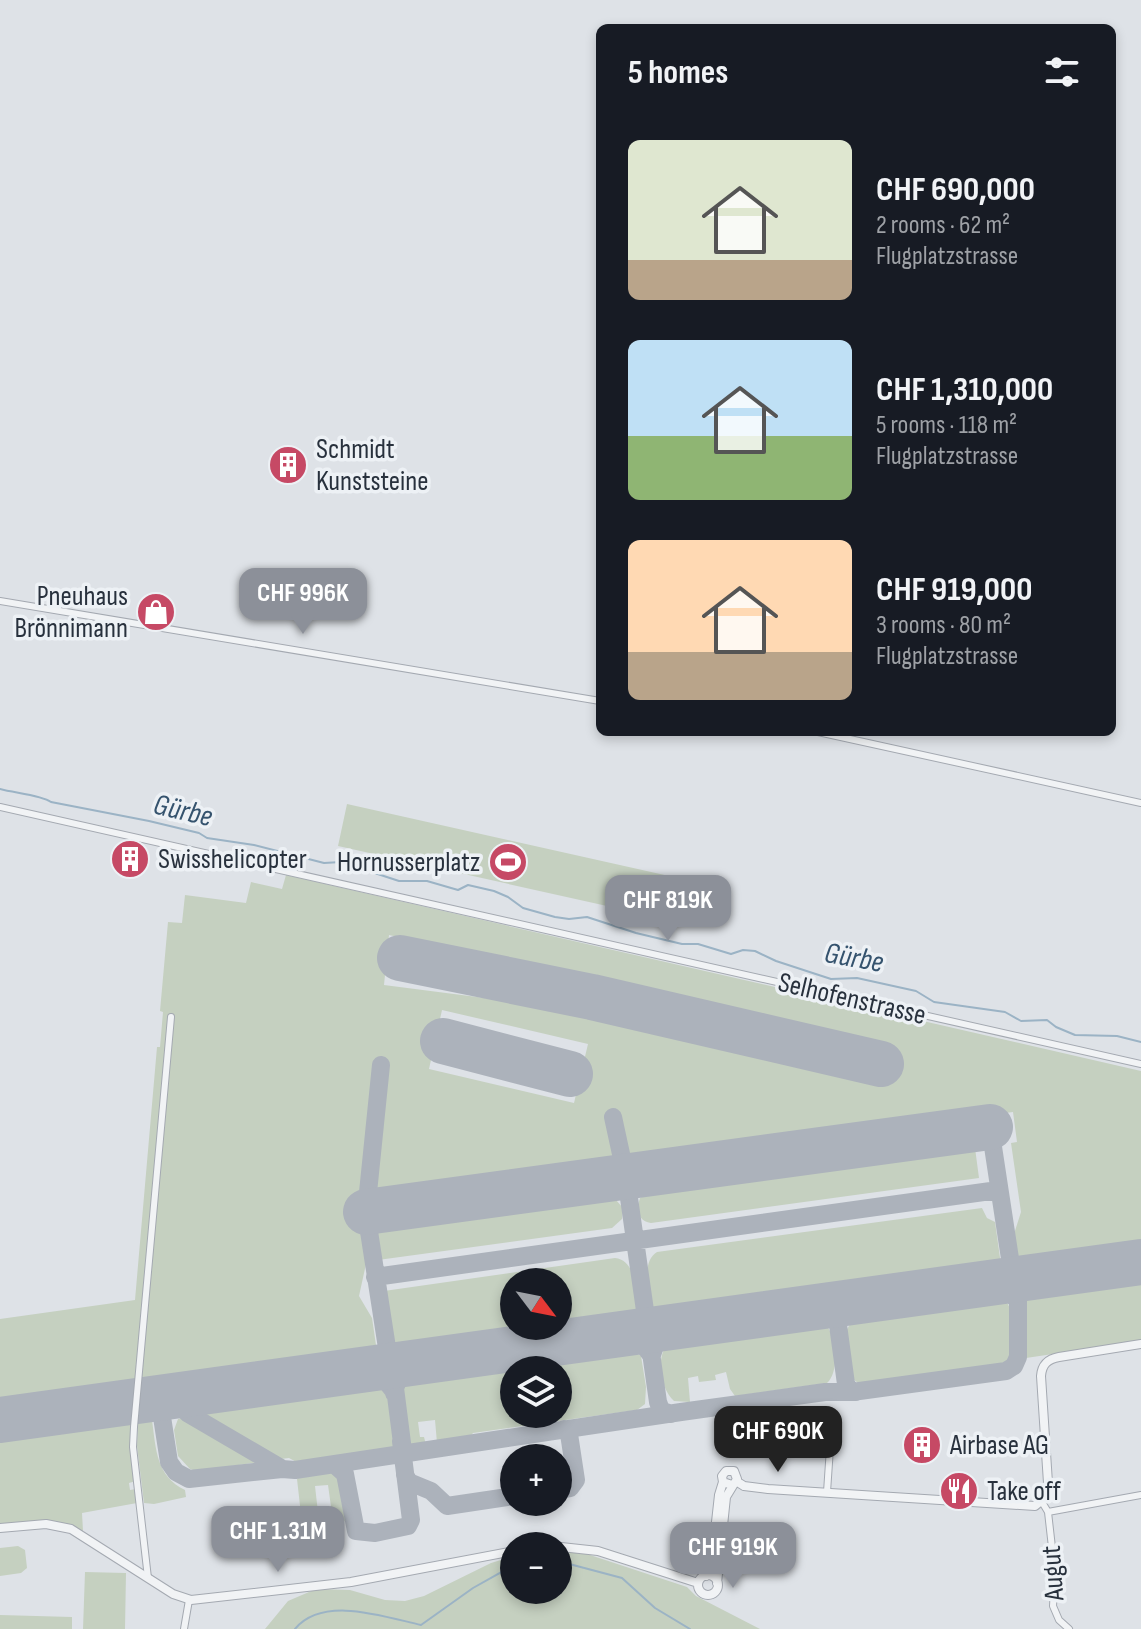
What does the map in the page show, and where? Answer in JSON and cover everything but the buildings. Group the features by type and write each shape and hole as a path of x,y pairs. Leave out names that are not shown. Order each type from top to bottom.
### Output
{"street":[{"path":"0,601 596,700"},
{"path":"836,736 1141,803"},
{"name":"Selhofenstrasse","path":"0,807 1141,1064"},
{"path":"148,1578 133,1447 171,1017"},
{"path":"1141,1344 1049,1360 1041,1376 1048,1483 1042,1502 1048,1512 1141,1495"},
{"path":"827,1492 830,1448"},
{"path":"730,1483 768,1489 1026,1507 1042,1502"},
{"path":"698,1583 711,1567 719,1495 730,1483"},
{"path":"698,1583 701,1593 709,1595 716,1591 730,1483"},
{"name":"Augut","path":"1048,1512 1055,1574 1053,1606 1059,1620 1069,1629"},
{"path":"0,1528 46,1524 71,1529 173,1594 189,1600 351,1582 500,1554"},
{"path":"572,1548 598,1551 698,1583"},
{"path":"146,1558 158,1556"},
{"path":"706,1576 713,1577 717,1583"},
{"path":"184,1629 189,1600"}],"green space":[{"name":"Hornusserplatz","path":"347,804 678,878 670,920 338,846"},
{"path":"286,875 1141,1071 1141,1246 1014,1264 1014,1234 1021,1212 1011,1143 1017,1142 1013,1112 373,1200 386,1067 375,1065 358,1215 366,1264 359,1296 372,1318 377,1352 141,1386 137,1381 135,1386 0,1405 0,1319 135,1300 157,1047 160,1047 168,922 182,923 185,895 246,903 251,882 282,889","holes":["389,935 896,1048 897,1049 889,1079 594,1012 384,985","442,1010 588,1044 574,1103 429,1069"]},
{"path":"975,1148 979,1178 651,1223 643,1220 638,1211 640,1198 650,1192"},
{"path":"604,1198 616,1200 623,1208 622,1219 612,1228 378,1260 372,1230"},
{"path":"982,1208 987,1218 995,1222 1001,1265 654,1314 647,1272 657,1252"},
{"path":"615,1258 623,1260 632,1272 636,1316 572,1325 572,1268 545,1268"},
{"path":"500,1274 500,1335 391,1351 384,1291"},
{"path":"1141,1278 1141,1341 1026,1358 1023,1300 1027,1294"},
{"path":"991,1298 1006,1301 1012,1315 1014,1343 1007,1366 864,1387 854,1380 846,1331 853,1319"},
{"path":"814,1323 826,1324 834,1346 834,1371 827,1383 735,1396 726,1372 715,1375 716,1380 699,1382 698,1376 688,1378 690,1402 674,1401 669,1396 661,1373 662,1357 668,1344"},
{"path":"630,1349 641,1356 646,1387 645,1404 637,1410 572,1419 572,1357"},
{"path":"500,1367 500,1428 509,1428 473,1433 468,1439 437,1443 435,1420 418,1422 420,1437 424,1437 426,1445 413,1447 405,1439 398,1392 407,1380"},
{"path":"380,1384 389,1396 396,1424 392,1449 382,1454 300,1464 289,1458 272,1460 190,1409"},
{"path":"142,1416 152,1420 159,1461 168,1477 185,1490 186,1497 154,1504 144,1503 137,1446 138,1420"},
{"path":"132,1417 136,1481 129,1483 130,1490 136,1489 137,1503 82,1513 83,1531 50,1521 0,1525 0,1436"},
{"path":"182,1418 259,1462 196,1471 190,1469 178,1456 174,1430 178,1419"},
{"path":"336,1470 342,1482 344,1522 334,1528 328,1485 315,1486 320,1530 303,1532 297,1479 301,1474"},
{"path":"18,1546 25,1550 27,1568 21,1573 0,1576 0,1548"},
{"path":"572,1552 687,1587 696,1596 760,1629 265,1629 288,1601 316,1589 350,1590 385,1600 405,1601 424,1596 500,1560 500,1604 572,1604"},
{"path":"85,1572 126,1573 125,1629 83,1629"},
{"path":"0,1615 72,1617 72,1629 0,1629"}],"waterway":[{"name":"Gürbe","path":"0,789 149,821 199,833 207,838 254,845 324,863 341,862 399,881 427,881 458,890 468,885 494,891 523,908 555,917 587,917 636,933 682,944 698,944 731,954 743,950 755,951 831,979 857,978 916,991 934,1002 1005,1012 1021,1021 1047,1020 1075,1035 1117,1036 1141,1042"},
{"path":"572,1565 622,1578 655,1608 690,1629"},
{"path":"295,1629 321,1613 338,1611 373,1614 421,1625 500,1573"}],"taxiway":[{"path":"381,1065 366,1212 394,1393"},
{"path":"613,1117 626,1177 658,1402 661,1410 671,1414"},
{"path":"990,1127 1016,1298"},
{"path":"375,1277 998,1190"},
{"path":"178,1396 167,1403 162,1417 169,1462 176,1472 189,1479 295,1470 681,1412 1006,1371 1014,1366 1018,1357 1018,1290 1026,1280 1045,1276"},
{"path":"989,1284 1006,1286 1016,1299"},
{"path":"855,1302 841,1311 838,1325 846,1384 856,1392"},
{"path":"811,1308 830,1313 838,1325"},
{"path":"652,1355 658,1337 676,1327"},
{"path":"617,1335 639,1339 651,1355"},
{"path":"403,1451 395,1388 402,1372 418,1362"},
{"path":"362,1370 380,1374 393,1390"},
{"path":"138,1401 154,1405 162,1417"},
{"path":"187,1413 281,1468"},
{"path":"564,1429 569,1434 571,1444"},
{"path":"335,1465 345,1474 356,1531 375,1533 408,1526 411,1520 401,1441"},
{"path":"572,1454 576,1480 572,1485"},
{"path":"405,1475 409,1482 431,1491 447,1506 500,1498"}],"runway":[{"path":"400,958 592,997 881,1064"},
{"path":"443,1041 570,1074"},
{"path":"366,1212 990,1127"},
{"path":"0,1420 1141,1262"}],"place":[{"name":"Schmidt Kunststeine","path":"288,465"},
{"name":"Pneuhaus Brönnimann","path":"156,612"},
{"name":"Swisshelicopter","path":"130,859"},
{"name":"Hornusserplatz","path":"508,862"},
{"name":"Airbase AG","path":"922,1445"},
{"name":"Take off","path":"959,1491"}]}
